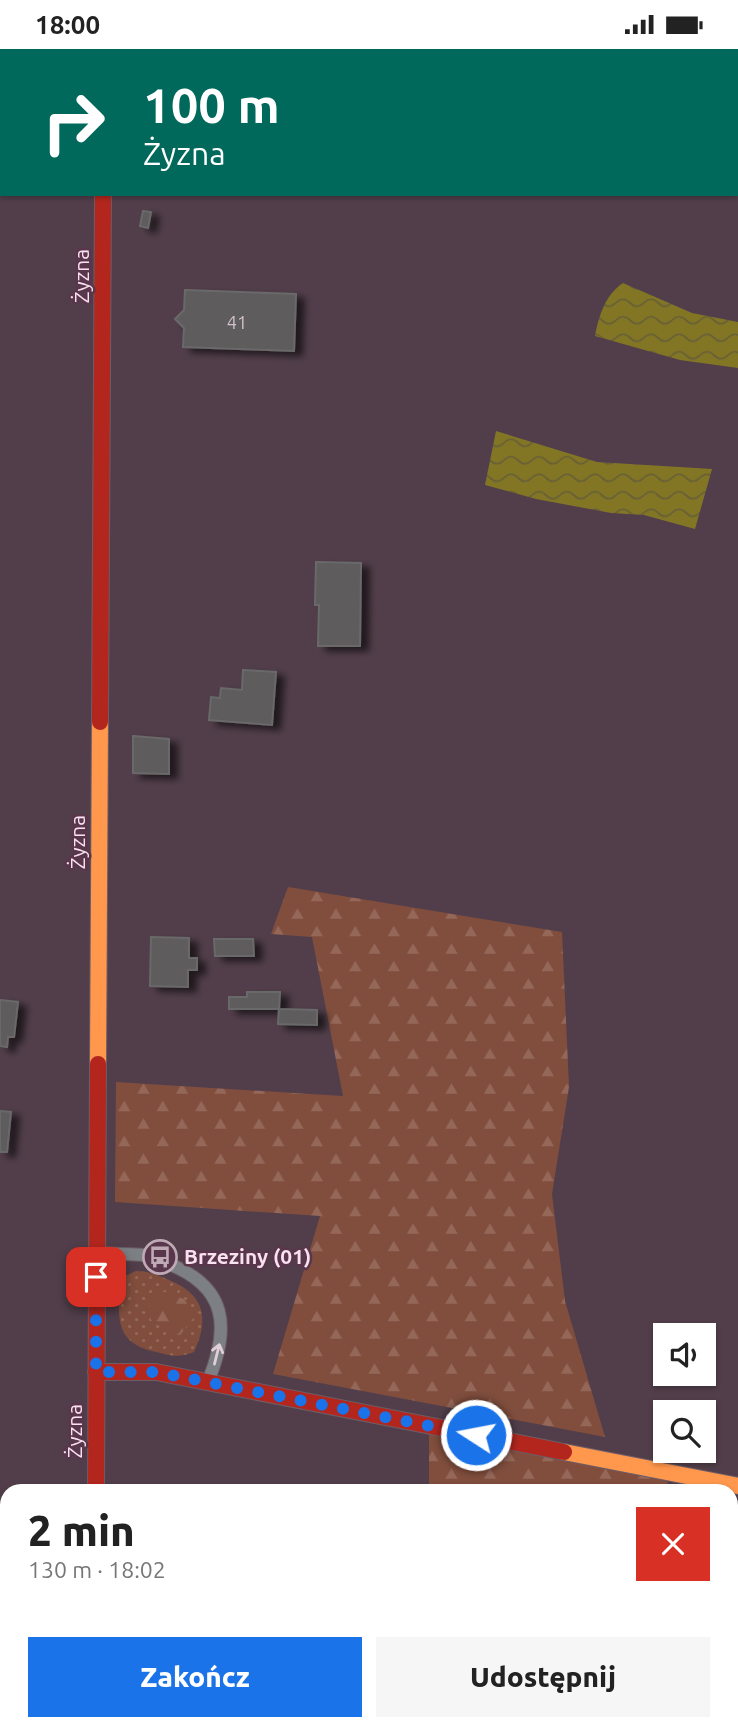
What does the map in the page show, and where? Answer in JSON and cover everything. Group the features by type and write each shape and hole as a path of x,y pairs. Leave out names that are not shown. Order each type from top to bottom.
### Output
{"street":[{"name":"Żyzna","path":"96,1484 103,196"},
{"path":"96,1372 156,1372 208,1381 728,1484"}],"lane":[{"path":"96,1253 147,1256 200,1280 215,1301 222,1326 218,1351 208,1381"}],"green space":[{"path":"288,887 562,932 569,1087 552,1194 565,1301 605,1437 273,1374 320,1216 115,1202 116,1082 343,1096 312,937 271,934"},
{"path":"136,1271 169,1280 190,1292 197,1300 201,1309 202,1328 194,1352 175,1356 156,1352 142,1348 126,1335 120,1318 119,1283 125,1276"},
{"path":"159,1290 184,1299 195,1316 180,1335 151,1320 149,1304"},
{"path":"429,1434 667,1479 667,1484 429,1484"}],"water":[{"path":"623,283 692,313 738,322 738,368 680,360 595,336 607,300"},
{"path":"496,431 597,462 712,469 695,529 644,515 611,513 536,499 485,485"}],"building":[{"path":"143,211 151,212 148,228 140,226"},
{"path":"185,290 296,294 294,351 183,347 184,328 175,319 184,310"},
{"path":"316,562 361,563 360,646 318,646"},
{"path":"243,670 276,672 272,725 209,720 211,697 220,698 221,688 242,690"},
{"path":"133,736 169,739 169,774 133,773"},
{"path":"151,937 189,938 189,958 197,958 197,970 188,970 188,987 150,986"},
{"path":"214,939 253,939 254,956 215,956"},
{"path":"247,992 280,992 279,1009 229,1009 229,997 247,997"},
{"path":"0,1000 18,1002 14,1037 8,1037 7,1047 0,1046"},
{"path":"279,1009 317,1010 317,1025 278,1024"},
{"path":"0,1111 11,1112 7,1152 0,1152"}],"traffic: slow":[{"path":"98,1064 100,722"},
{"path":"564,1452 728,1484"}],"traffic: jam":[{"path":"100,722 103,196"},
{"path":"96,1484 98,1064"},
{"path":"96,1372 156,1372 564,1452"}],"place":[{"name":"Brzeziny (01)","path":"160,1257"}],"route":[{"path":"96,1277 96,1372 156,1372 476,1435"}]}
